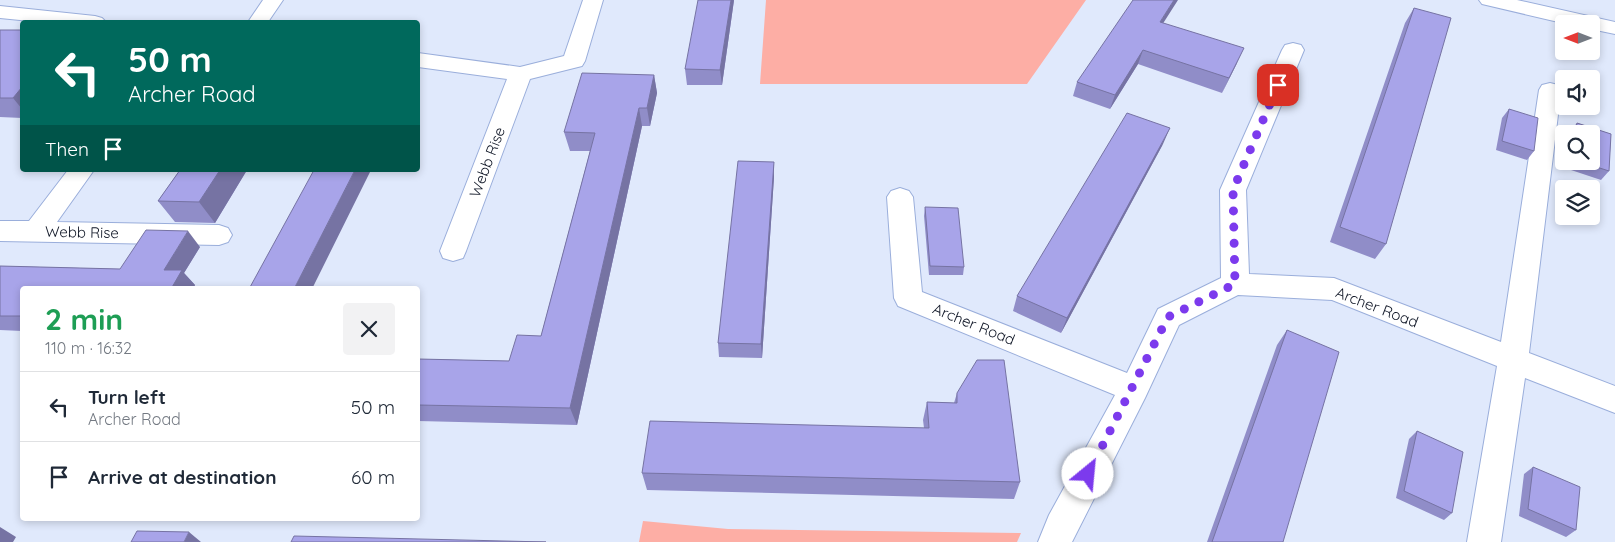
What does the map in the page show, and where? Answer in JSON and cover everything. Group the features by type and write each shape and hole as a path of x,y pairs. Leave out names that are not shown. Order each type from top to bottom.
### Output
{"street":[{"path":"259,20 273,0"},
{"path":"420,60 520,74 574,61 593,0"},
{"path":"1489,0 1615,28"},
{"path":"0,12 76,20"},
{"path":"1235,284 1233,190 1292,50"},
{"name":"Webb Rise","path":"453,251 520,74"},
{"path":"1484,542 1513,360 1550,90"},
{"name":"Webb Rise","path":"36,231 80,172"},
{"name":"Archer Road","path":"900,197 908,298 1134,388"},
{"name":"Webb Rise","path":"0,231 219,235"},
{"name":"Archer Road","path":"1055,542 1061,526 1134,388 1168,317 1235,284 1334,289 1615,400"}],"shaded area":[{"path":"766,0 1086,0 1027,84 760,84"},
{"path":"643,521 728,529 1021,533 1017,542 639,542"}],"building":[{"path":"698,0 731,0 720,70 685,69"},
{"path":"1133,0 1174,0 1160,22 1244,48 1229,78 1143,50 1115,95 1077,82"},
{"path":"1414,8 1451,18 1386,244 1340,227"},
{"path":"0,30 20,30 20,89 13,98 0,98"},
{"path":"582,73 654,75 647,108 639,108 570,408 420,405 420,359 509,361 517,335 541,336 595,133 564,132"},
{"path":"1509,109 1538,118 1534,151 1502,141"},
{"path":"1127,113 1170,128 1067,318 1017,296"},
{"path":"1600,130 1611,134 1609,171 1600,168"},
{"path":"738,161 774,162 761,344 718,343"},
{"path":"179,172 219,172 199,202 158,201"},
{"path":"313,172 354,172 296,286 251,286"},
{"path":"925,207 958,208 964,267 930,266"},
{"path":"146,230 188,231 164,270 182,270 173,286 20,286 20,316 0,316 0,266 120,269"},
{"path":"1287,330 1339,352 1283,542 1212,542"},
{"path":"977,360 1004,360 1020,482 642,473 650,421 929,428 927,402 957,403 957,393"},
{"path":"1417,431 1463,452 1452,513 1404,491"},
{"path":"1533,467 1580,487 1576,530 1528,509"},
{"path":"137,531 189,532 184,542 131,542"},
{"path":"294,536 546,542 291,542"}],"route":[{"path":"1088,474 1134,388 1168,317 1235,284 1233,190 1278,85"}]}
